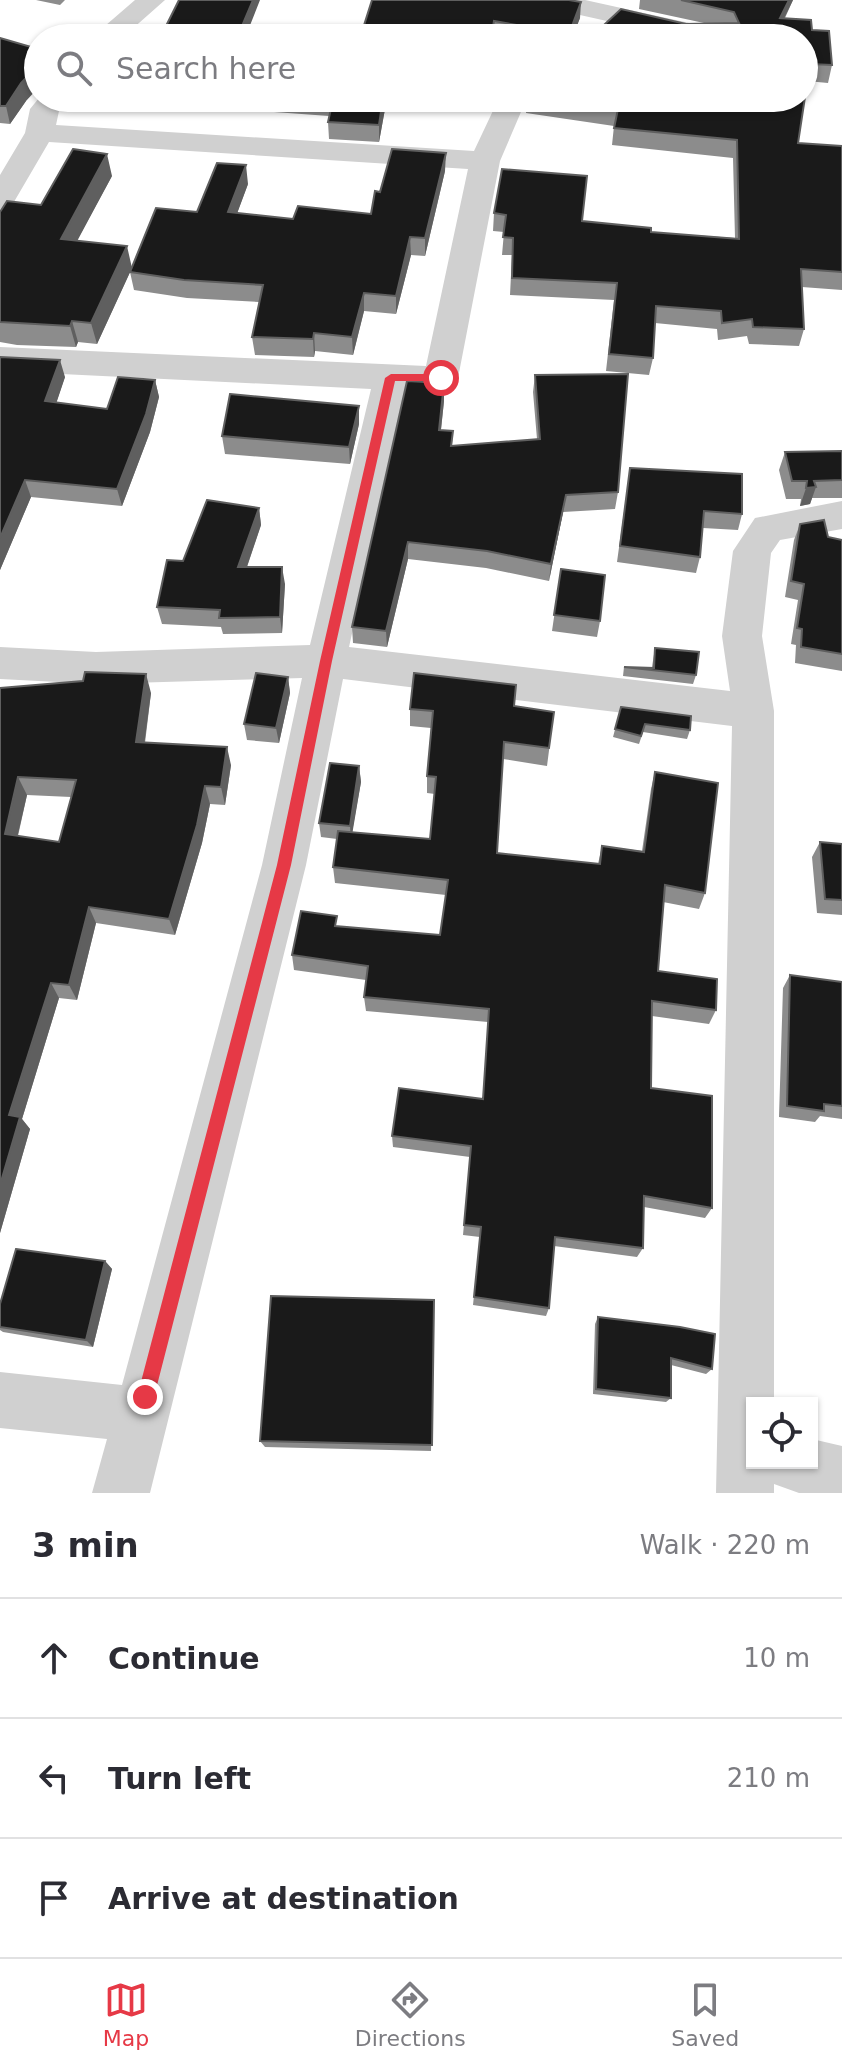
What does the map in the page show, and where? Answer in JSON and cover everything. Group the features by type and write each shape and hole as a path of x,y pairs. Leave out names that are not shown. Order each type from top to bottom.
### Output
{"street":[{"path":"122,24 152,0"},
{"path":"518,0 649,24"},
{"path":"0,200 40,133 44,112"},
{"path":"0,359 441,378 485,161 507,112"},
{"path":"40,133 485,161"},
{"path":"121,1493 284,865 326,661 391,378"},
{"path":"758,1397 753,711 742,636 752,551 768,528 842,515"},
{"path":"0,663 96,668 326,661 753,711"},
{"path":"0,1400 141,1415"},
{"path":"790,1469 842,1474"}],"building":[{"path":"179,0 253,0 243,24 167,24"},
{"path":"372,0 581,2 573,24 494,21 493,24 364,24"},
{"path":"681,0 789,0 780,18 811,20 811,24 686,24 739,23 734,12"},
{"path":"621,9 686,24 605,24"},
{"path":"818,30 829,31 832,65 818,64"},
{"path":"0,38 24,45 24,80 6,106 0,106"},
{"path":"330,112 381,112 379,125 328,122"},
{"path":"617,112 803,112 798,143 842,146 842,272 801,269 804,329 753,327 752,319 722,323 721,311 656,306 653,358 609,354 617,283 512,278 513,238 503,237 506,215 494,213 502,169 587,176 582,221 651,228 651,232 739,239 737,140 614,128"},
{"path":"73,149 107,154 61,239 127,246 91,323 72,321 70,326 0,322 0,212 7,201 41,205"},
{"path":"392,149 446,153 425,238 410,237 396,296 364,293 352,337 314,333 313,339 252,337 263,285 184,280 130,272 156,208 197,212 217,163 246,165 228,212 293,219 298,206 371,214 375,191 380,192"},
{"path":"0,357 60,360 45,401 107,409 118,377 155,380 146,414 117,489 25,480 0,538"},
{"path":"628,374 618,492 566,495 551,564 487,551 408,542 386,631 352,627 407,381 444,383 439,430 453,431 451,446 540,439 535,375"},
{"path":"230,394 359,406 349,447 222,436"},
{"path":"842,451 842,480 814,481 816,487 806,488 807,481 792,481 785,452"},
{"path":"630,468 742,474 742,514 704,511 700,557 620,546"},
{"path":"207,500 259,508 238,567 282,567 280,617 219,618 220,610 157,607 167,560 183,561"},
{"path":"824,520 828,537 842,540 842,654 801,647 802,629 797,628 804,584 791,581 800,524"},
{"path":"561,569 605,575 600,621 554,615"},
{"path":"655,648 699,652 696,675 624,667 654,668"},
{"path":"85,672 146,674 136,742 227,747 221,787 205,786 197,825 169,919 89,907 69,985 51,983 9,1115 20,1117 0,1185 0,688 83,681","holes":["18,777 76,780 59,842 5,834"]},
{"path":"256,673 288,677 276,728 244,724"},
{"path":"414,673 516,685 514,706 554,712 549,748 504,742 497,853 600,864 602,846 644,852 655,772 718,783 705,893 665,885 658,971 717,979 716,1010 652,1001 651,1088 712,1096 712,1208 644,1196 643,1248 555,1237 549,1308 474,1297 481,1227 464,1225 471,1146 392,1136 399,1088 483,1099 489,1009 364,997 368,966 292,955 301,911 337,916 335,926 440,935 448,880 333,867 338,831 430,839 436,777 427,776 433,711 410,709"},
{"path":"621,707 691,716 690,730 645,724 641,736 615,729"},
{"path":"330,763 359,766 350,826 319,823"},
{"path":"820,842 842,844 842,900 825,899"},
{"path":"790,975 842,982 842,1106 824,1104 824,1111 787,1106"},
{"path":"16,1249 105,1261 86,1340 0,1327 0,1304"},
{"path":"271,1296 434,1300 432,1445 260,1441"},
{"path":"598,1317 715,1334 712,1369 671,1358 671,1398 596,1389"}],"route":[{"path":"145,1397 284,865 326,661 391,378 441,378"}]}
